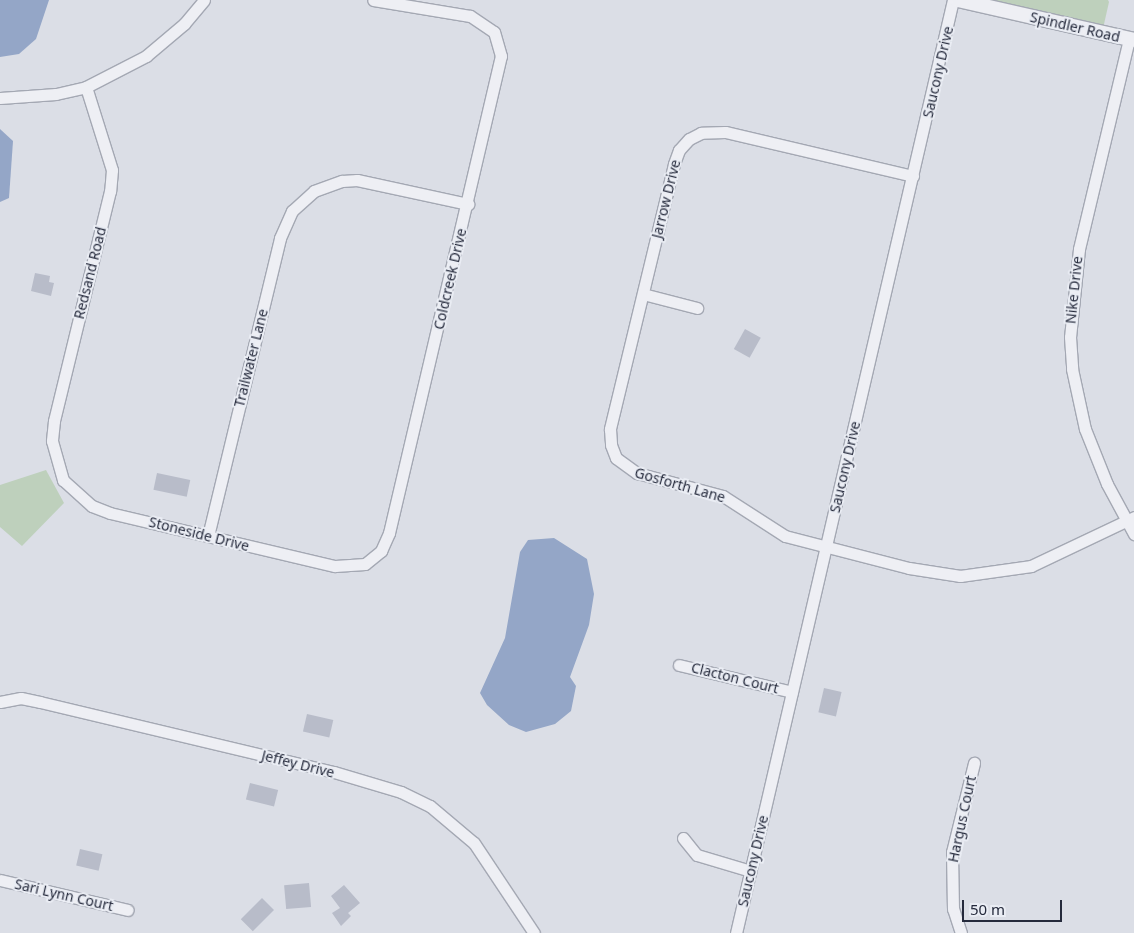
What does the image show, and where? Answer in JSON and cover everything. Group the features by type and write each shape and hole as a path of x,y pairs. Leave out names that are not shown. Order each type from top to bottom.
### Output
{"street":[{"path":"0,98 56,94 86,87 146,56 184,24 204,0"},
{"name":"Coldcreek Drive","path":"365,564 381,551 389,533 468,204 501,56 499,42 482,21 453,13 373,0"},
{"name":"Saucony Drive","path":"736,933 953,0"},
{"name":"Spindler Road","path":"958,0 1131,40"},
{"name":"Nike Drive","path":"1131,40 1079,249 1070,337 1072,369 1085,428 1107,484 1131,519 1134,534"},
{"name":"Redsand Road","path":"56,460 52,441 54,421 112,170 86,87"},
{"name":"Jarrow Drive","path":"616,458 610,429 642,294 674,164 679,150 694,135 713,130 725,132 913,176"},
{"name":"Trailwater Lane","path":"208,536 280,238 292,211 314,191 342,181 357,180 468,204"},
{"path":"642,294 697,308"},
{"name":"Gosforth Lane","path":"616,458 636,473 723,496 785,536 923,571 960,576 993,573 1030,566 1131,519"},
{"name":"Stoneside Drive","path":"56,460 63,480 92,506 335,566 365,564"},
{"name":"Clacton Court","path":"678,664 792,692"},
{"name":"Jeffey Drive","path":"0,702 20,698 40,702 342,774 401,792 430,806 474,843 534,933"},
{"name":"Hargus Court","path":"961,933 953,909 952,852 974,763"},
{"path":"683,838 698,855 751,871"},
{"name":"Sari Lynn Court","path":"0,880 128,910"}],"green space":[{"path":"958,0 1108,0 1109,2 1102,33"},
{"path":"46,470 64,503 22,546 0,527 0,485"}],"water":[{"path":"0,0 49,0 36,39 19,54 0,57"},
{"path":"0,129 13,141 9,198 0,202"},
{"path":"554,538 587,559 594,594 589,625 570,677 576,686 571,711 555,724 526,732 509,725 487,705 480,693 505,638 520,552 528,540"}],"building":[{"path":"35,273 50,276 49,282 54,283 51,296 31,291"},
{"path":"745,329 761,338 750,358 734,349"},
{"path":"157,473 190,480 187,497 153,490"},
{"path":"824,688 842,692 836,716 818,712"},
{"path":"307,714 333,720 329,738 303,732"},
{"path":"250,783 278,790 274,807 246,799"},
{"path":"80,849 102,854 99,871 76,866"},
{"path":"309,883 311,907 286,909 284,885"},
{"path":"344,885 360,903 348,913 351,916 341,926 332,913 340,908 331,896"},
{"path":"262,898 274,910 253,931 241,919"}]}
